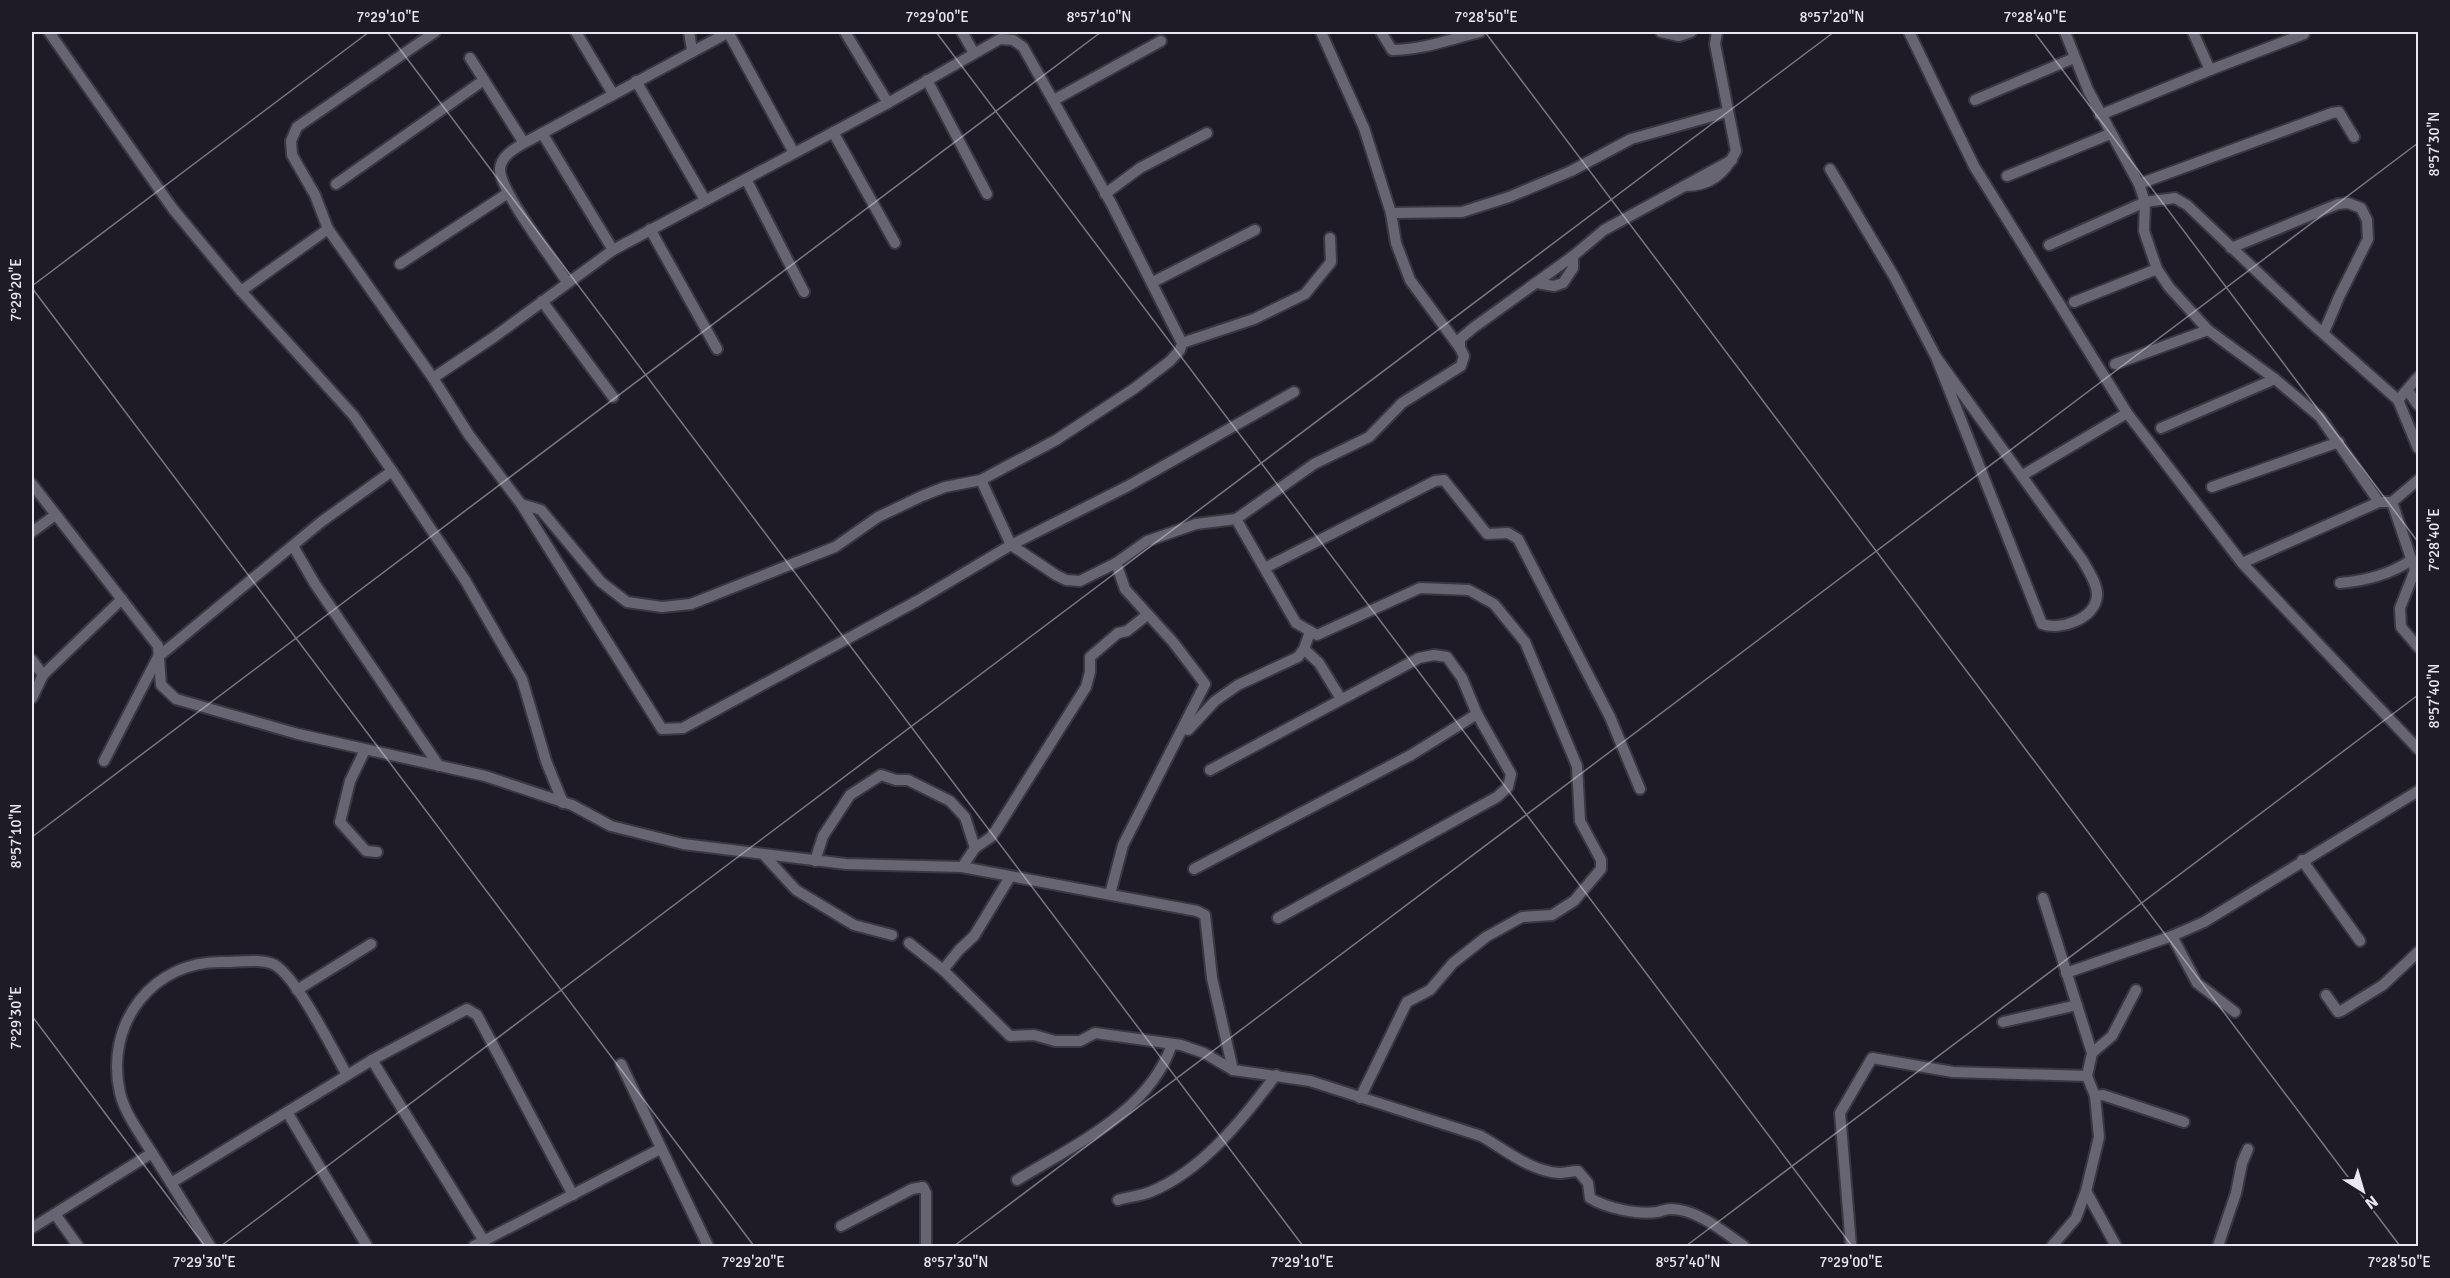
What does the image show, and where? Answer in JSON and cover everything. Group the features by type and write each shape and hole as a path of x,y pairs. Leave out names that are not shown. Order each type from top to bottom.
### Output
{"street":[{"path":"49,32 173,209 241,291 354,416 465,580 522,679 546,761 563,803"},
{"path":"435,32 297,127 291,141 292,155 315,195 328,229 433,378 470,435 521,504 662,729 683,728 917,601 1011,545 1128,486 1294,392"},
{"path":"576,32 613,94"},
{"path":"688,32 692,50"},
{"path":"567,282 508,193 500,170 502,160 524,143 729,32 794,153"},
{"path":"845,32 888,102"},
{"path":"962,32 974,53"},
{"path":"981,480 1011,545 1066,580 1080,581 1116,563 1147,541 1196,524 1236,519 1314,464 1369,437 1402,403 1461,366 1464,356 1460,348 1410,280 1396,243 1391,213 1364,128 1321,32"},
{"path":"1381,32 1392,50 1423,48 1480,32"},
{"path":"1661,32 1679,36 1691,32"},
{"path":"1460,348 1460,339 1573,256 1604,230 1731,160 1736,151 1714,44 1717,32"},
{"path":"1909,32 1974,166 2127,413 2242,563 2418,749"},
{"path":"2193,32 2210,70"},
{"path":"2069,33 2074,58 2100,115 2139,184 2145,202 2144,231 2157,269 2169,287 2208,330 2275,379 2320,417 2379,502"},
{"path":"2100,115 2304,34"},
{"path":"433,378 613,250 888,102 974,53 997,35 1013,40 1023,47 1154,282 1182,343 1180,351 1170,361 1135,388 1056,440 981,480 945,487 922,496 878,517 835,547 692,604 662,607 627,602 601,582 541,510 521,504"},
{"path":"1054,100 1161,40"},
{"path":"470,58 524,143"},
{"path":"1975,100 2074,58"},
{"path":"336,184 484,80"},
{"path":"927,80 987,194"},
{"path":"636,81 705,200"},
{"path":"1391,213 1462,212 1509,197 1571,171 1631,139 1727,112"},
{"path":"2139,184 2332,113 2339,112 2344,116 2354,137"},
{"path":"833,132 895,243"},
{"path":"542,133 613,250"},
{"path":"1105,194 1140,168 1207,133"},
{"path":"2007,176 2110,134"},
{"path":"1830,169 1895,278 1936,357 2030,599 2042,624 2058,628 2087,615 2095,604 2095,586 2083,561 1936,357"},
{"path":"746,179 804,292"},
{"path":"400,264 508,193"},
{"path":"2049,245 2145,202 2175,198 2198,214 2231,248 2398,400 2418,448"},
{"path":"2231,248 2338,204 2348,202 2361,208 2367,220 2368,239 2324,332"},
{"path":"241,291 328,229"},
{"path":"650,230 717,349"},
{"path":"1154,282 1255,230"},
{"path":"1182,343 1254,319 1305,294 1331,262 1330,238"},
{"path":"1537,282 1554,286 1563,283 1573,268 1573,256"},
{"path":"2074,302 2157,269"},
{"path":"542,301 613,397"},
{"path":"2115,364 2208,330"},
{"path":"2398,400 2418,377"},
{"path":"2161,428 2275,379"},
{"path":"2408,391 2418,405"},
{"path":"2023,475 2127,413"},
{"path":"2212,487 2339,442"},
{"path":"104,761 158,657 293,546 392,471"},
{"path":"1265,568 1435,481 1444,480 1487,534 1494,536 1508,533 1518,539 1605,708 1640,789"},
{"path":"2242,563 2379,502 2392,502 2418,480"},
{"path":"32,484 54,516 158,646 161,686 176,699 252,722 485,776 573,805 611,826 683,844 846,864 962,867 1197,911 1205,915 1212,978 1233,1070"},
{"path":"2392,502 2415,566 2400,608 2401,627 2418,646"},
{"path":"32,532 54,516"},
{"path":"1236,519 1296,623 1310,633 1317,635 1420,588 1469,590 1494,604 1525,642 1530,652 1577,766 1580,821 1601,860 1601,869 1574,901 1552,915 1522,917 1486,937 1453,963 1430,990 1407,1002 1360,1098"},
{"path":"293,546 315,584 439,766"},
{"path":"1110,894 1123,845 1206,684 1173,642 1125,589 1116,563"},
{"path":"2340,583 2415,566"},
{"path":"32,698 43,675 122,599"},
{"path":"962,867 975,848 991,837 1061,730 1086,687 1090,657 1118,633 1127,631 1147,615"},
{"path":"1173,747 1215,701 1238,685 1287,663 1304,649 1310,633"},
{"path":"1304,649 1319,663 1341,699"},
{"path":"1210,770 1419,658 1434,655 1447,657 1462,678 1477,714 1511,774 1508,787 1497,797 1278,918"},
{"path":"32,660 43,675"},
{"path":"1194,869 1411,755 1477,714"},
{"path":"365,750 350,781 340,822 366,851 378,852"},
{"path":"815,861 823,836 850,795 881,775 896,780 908,780 950,801 965,817 975,848"},
{"path":"2067,973 2172,936 2204,922 2418,791"},
{"path":"764,855 796,890 854,925 892,935"},
{"path":"2302,860 2360,941"},
{"path":"943,970 974,936 1010,877"},
{"path":"2043,898 2092,1053 2087,1076 2095,1096 2099,1137 2086,1191 2076,1218 2052,1246"},
{"path":"2172,936 2197,983 2204,991 2235,1012"},
{"path":"909,943 943,970 1010,1036 1034,1035 1055,1041 1080,1041 1095,1033 1172,1044 1204,1053 1233,1070 1310,1081 1481,1136 1498,1149 1536,1166 1558,1173 1578,1172 1588,1183 1590,1198 1599,1203 1656,1212 1669,1209 1680,1210 1719,1227 1744,1246"},
{"path":"297,990 371,944"},
{"path":"2326,995 2338,1012 2341,1011 2383,985 2418,952"},
{"path":"210,1246 127,1112 120,1093 117,1048 123,1026 140,998 175,972 197,963 211,961 273,964 282,970 297,990 347,1075"},
{"path":"2092,1053 2112,1036 2136,990"},
{"path":"2003,1022 2077,1005"},
{"path":"171,1183 372,1060 461,1012 472,1010 573,1195"},
{"path":"1017,1180 1119,1115 1155,1079 1166,1063 1172,1044"},
{"path":"1851,1246 1840,1113 1872,1058 1953,1072 2087,1076"},
{"path":"372,1060 484,1241"},
{"path":"621,1065 704,1245"},
{"path":"1118,1200 1150,1192 1180,1176 1226,1135 1276,1076"},
{"path":"2095,1096 2103,1095 2184,1122"},
{"path":"287,1112 367,1246"},
{"path":"474,1246 660,1149"},
{"path":"2218,1246 2248,1149"},
{"path":"32,1228 152,1153"},
{"path":"841,1226 912,1189 923,1187 926,1193 926,1246"},
{"path":"2086,1191 2116,1246"},
{"path":"55,1214 78,1246"}]}
